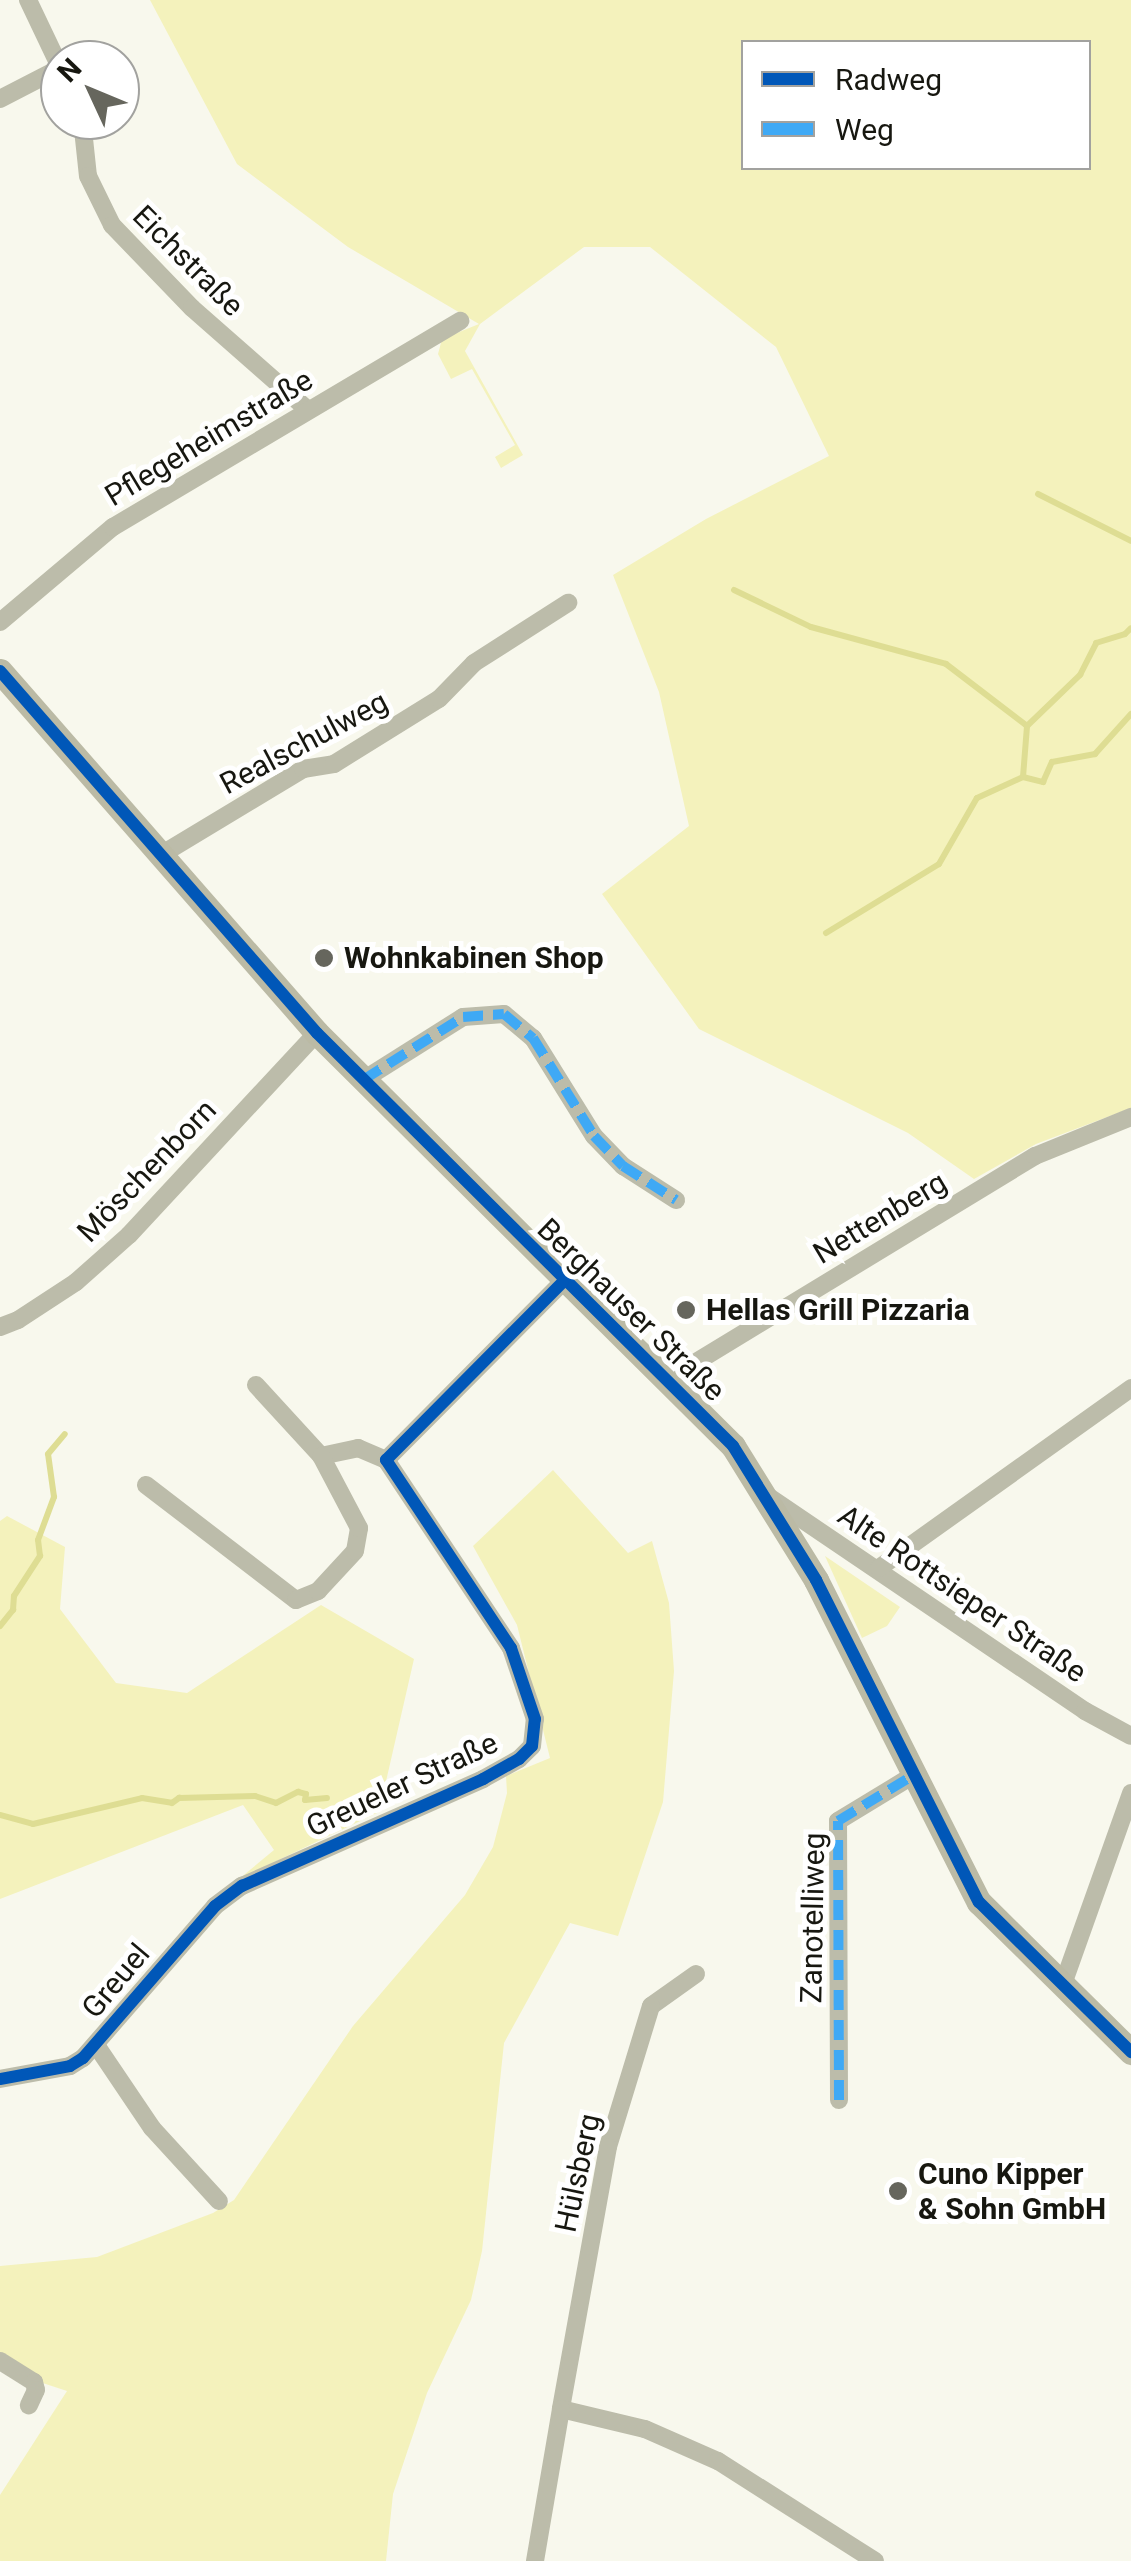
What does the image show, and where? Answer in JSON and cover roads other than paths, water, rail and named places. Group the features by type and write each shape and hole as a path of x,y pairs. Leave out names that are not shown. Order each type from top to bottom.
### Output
{"street":[{"path":"28,0 47,40"},
{"path":"0,99 40,78"},
{"name":"Eichstraße","path":"84,140 88,176 112,225 180,296 308,410"},
{"name":"Pflegeheimstraße","path":"0,622 113,526 460,321"},
{"name":"Realschulweg","path":"159,856 303,769 334,764 439,699 474,663 568,603"},
{"name":"Berghauser Straße","path":"0,670 317,1033 563,1282 719,1430 764,1494 816,1580 979,1902 1131,2052"},
{"path":"363,1080 464,1017 504,1014 532,1038 594,1136 622,1166 676,1200"},
{"name":"Möschenborn","path":"0,1327 18,1320 76,1282 129,1235 317,1033"},
{"name":"Nettenberg","path":"666,1381 1035,1156 1131,1117"},
{"path":"321,1456 358,1448 386,1460 563,1282"},
{"path":"146,1485 296,1600 318,1591 355,1551 359,1528 321,1456 256,1386"},
{"path":"878,1568 1131,1388"},
{"name":"Greueler Straße","path":"254,1880 483,1779 519,1759 534,1741 535,1719 511,1648 386,1460"},
{"name":"Alte Rottsieper Straße","path":"764,1494 1085,1711 1131,1736"},
{"name":"Zanotelliweg","path":"839,2100 838,1822 912,1776"},
{"path":"1062,1988 1131,1793"},
{"name":"Greuel","path":"0,2079 70,2066 96,2046 215,1906 254,1880"},
{"name":"Hülsberg","path":"534,2561 608,2147 650,2006 696,1974"},
{"name":"Greuel","path":"96,2046 152,2128 219,2200"},
{"path":"0,2362 34,2382 36,2390 29,2405"},
{"path":"561,2409 646,2429 718,2461 874,2561"}],"waterway":[{"path":"1038,494 1131,541"},
{"path":"734,590 811,627 946,664 1027,726"},
{"path":"826,933 939,864 977,798 1023,777 1027,726 1080,675 1096,643 1125,634 1131,628"},
{"path":"1023,777 1043,782 1052,762 1095,754 1131,714"},
{"path":"0,1626 13,1610 14,1596 40,1556 38,1540 54,1497 48,1454 65,1434"},
{"name":"Möschenborn","path":"0,1815 33,1824 142,1798 172,1803 179,1798 255,1796 276,1803 298,1792 306,1794 305,1800 327,1798"}],"place":[{"name":"Wohnkabinen Shop","path":"324,958"},
{"name":"Hellas Grill Pizzaria","path":"686,1310"},
{"name":"Cuno Kipper & Sohn GmbH","path":"898,2191"}]}
